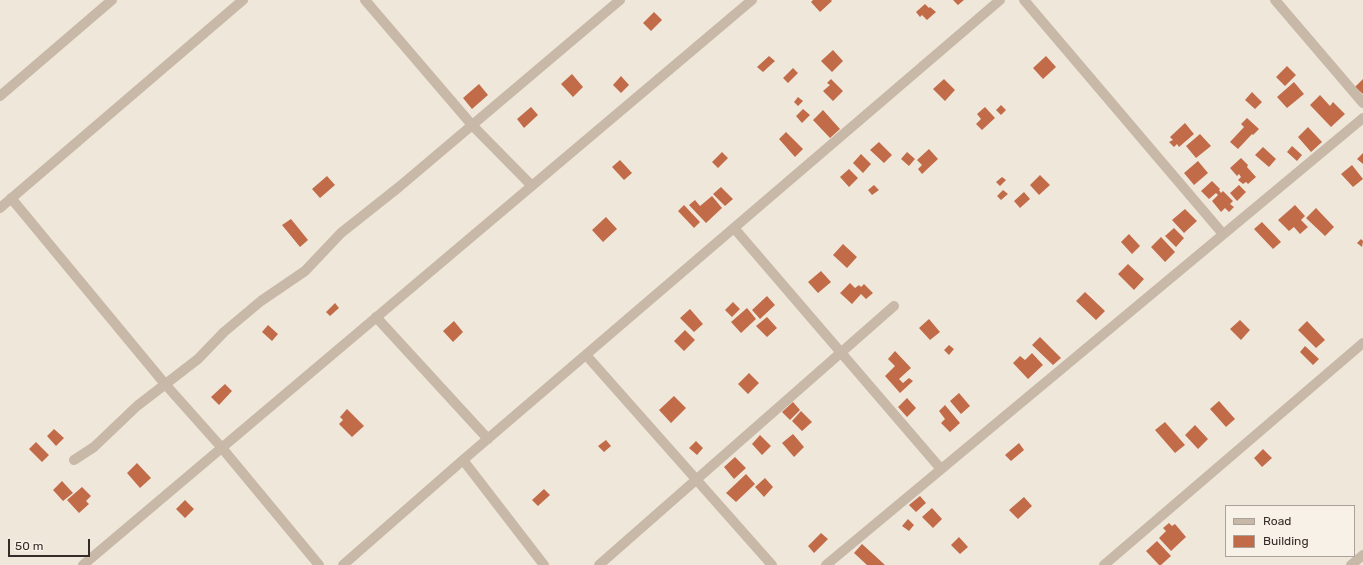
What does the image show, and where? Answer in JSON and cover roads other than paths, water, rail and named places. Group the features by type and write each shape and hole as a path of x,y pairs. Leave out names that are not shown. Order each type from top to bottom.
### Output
{"street":[{"path":"0,96 112,0"},
{"path":"0,208 243,0"},
{"path":"365,0 472,125 532,186"},
{"path":"74,460 94,447 122,419 198,359 224,332 261,301 305,270 341,233 399,187 620,0"},
{"path":"83,565 752,0"},
{"path":"343,565 463,460 1000,0"},
{"path":"1024,0 1223,234"},
{"path":"1275,0 1363,103"},
{"path":"826,565 1363,118"},
{"path":"11,198 165,384 222,448 319,565"},
{"path":"734,228 941,469"},
{"path":"598,565 894,306"},
{"path":"376,317 488,439"},
{"path":"1104,565 1363,343"},
{"path":"586,355 772,565"},
{"path":"463,460 544,565"},
{"path":"1350,565 1363,554"}]}
